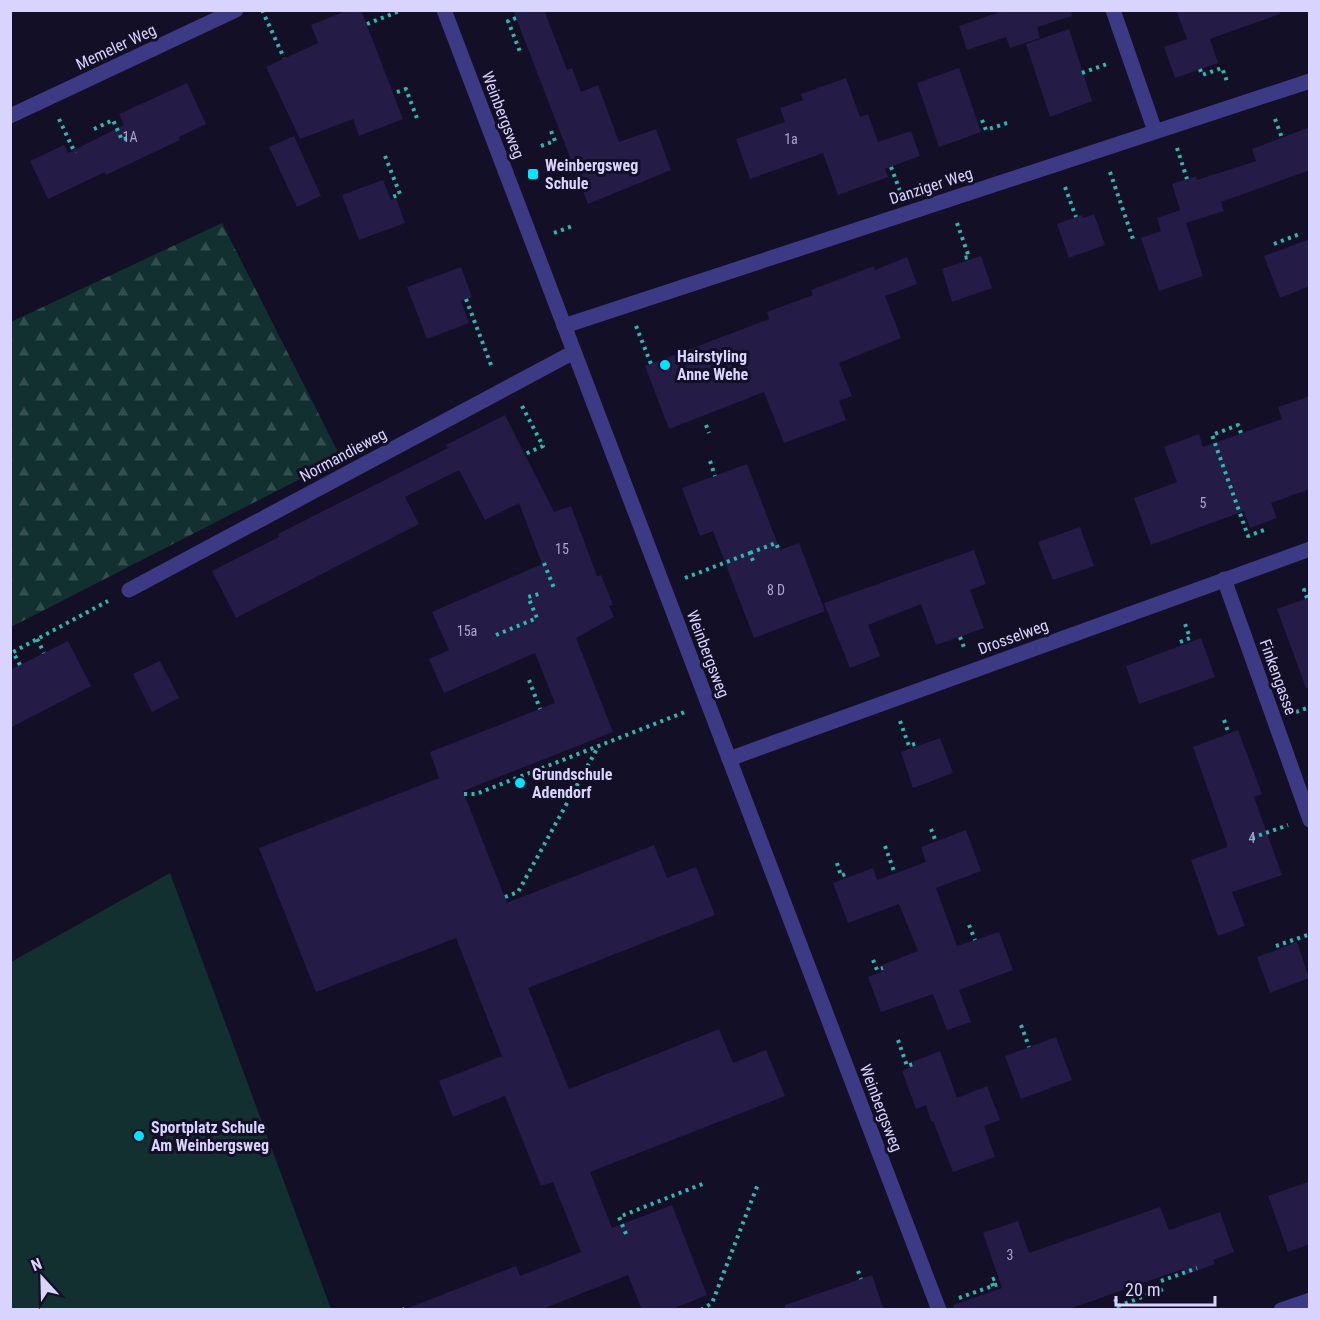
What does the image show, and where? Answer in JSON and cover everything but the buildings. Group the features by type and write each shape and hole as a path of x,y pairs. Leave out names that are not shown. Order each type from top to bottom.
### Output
{"street":[{"name":"Memeler Weg","path":"10,116 236,10"},
{"name":"Weinbergsweg","path":"444,10 938,1308"},
{"path":"1113,10 1155,131"},
{"name":"Danziger Weg","path":"564,326 1310,81"},
{"name":"Normandieweg","path":"129,590 574,352"},
{"name":"Drosselweg","path":"729,759 1310,549"},
{"name":"Finkengasse","path":"1224,579 1309,819"},
{"path":"1281,1310 1310,1300"}],"path":[{"path":"262,10 284,58"},
{"path":"367,24 402,10"},
{"path":"516,18 508,21 520,52"},
{"path":"1200,69 1202,75 1222,68 1235,105"},
{"path":"397,92 405,89 418,121"},
{"path":"49,98 75,153"},
{"path":"94,129 113,120 122,140 130,137"},
{"path":"982,120 986,130 1007,123"},
{"path":"541,146 555,141 551,130"},
{"path":"1102,148 1134,242"},
{"path":"385,156 400,194 390,198"},
{"path":"1057,163 1076,217"},
{"path":"949,199 969,256 963,258"},
{"path":"1274,244 1302,233"},
{"path":"466,299 491,365"},
{"path":"628,305 651,364"},
{"path":"511,385 543,446 525,454"},
{"path":"706,425 709,433"},
{"path":"1241,433 1238,425 1212,435 1248,536 1264,530"},
{"path":"710,461 716,476"},
{"path":"663,587 776,543 779,551"},
{"path":"750,553 753,561"},
{"path":"544,563 554,588"},
{"path":"1307,598 1304,591 1310,589"},
{"path":"20,665 13,652 129,590"},
{"path":"496,635 537,618 528,597 539,594"},
{"path":"37,639 44,653"},
{"path":"529,680 540,709"},
{"path":"892,700 909,746 917,743"},
{"path":"464,794 476,794 708,703"},
{"path":"1224,720 1229,734"},
{"path":"505,897 518,892 598,746"},
{"path":"1252,838 1309,819"},
{"path":"931,829 936,842"},
{"path":"885,846 895,873"},
{"path":"837,863 841,876 848,873"},
{"path":"969,925 975,940"},
{"path":"1275,946 1310,934"},
{"path":"873,960 877,970 883,968"},
{"path":"1021,1025 1029,1047"},
{"path":"898,1040 908,1066 913,1064"},
{"path":"626,1234 619,1217 705,1183"},
{"path":"701,1310 712,1303 758,1184"},
{"path":"1161,1281 1197,1268"},
{"path":"858,1270 861,1279"},
{"path":"993,1286 991,1280 998,1277"},
{"path":"938,1308 1001,1283"},
{"path":"1115,1299 1118,1306 1164,1289"}],"green space":[{"path":"222,223 341,458 11,627 11,322"},
{"name":"Sportplatz Schule Am Weinbergsweg","path":"170,873 331,1309 11,1309 11,962"}],"place":[{"name":"Weinbergsweg Schule","path":"533,174"},
{"name":"Hairstyling Anne Wehe","path":"665,365"},
{"name":"Grundschule Adendorf","path":"520,783"},
{"name":"Sportplatz Schule Am Weinbergsweg","path":"139,1136"}]}
